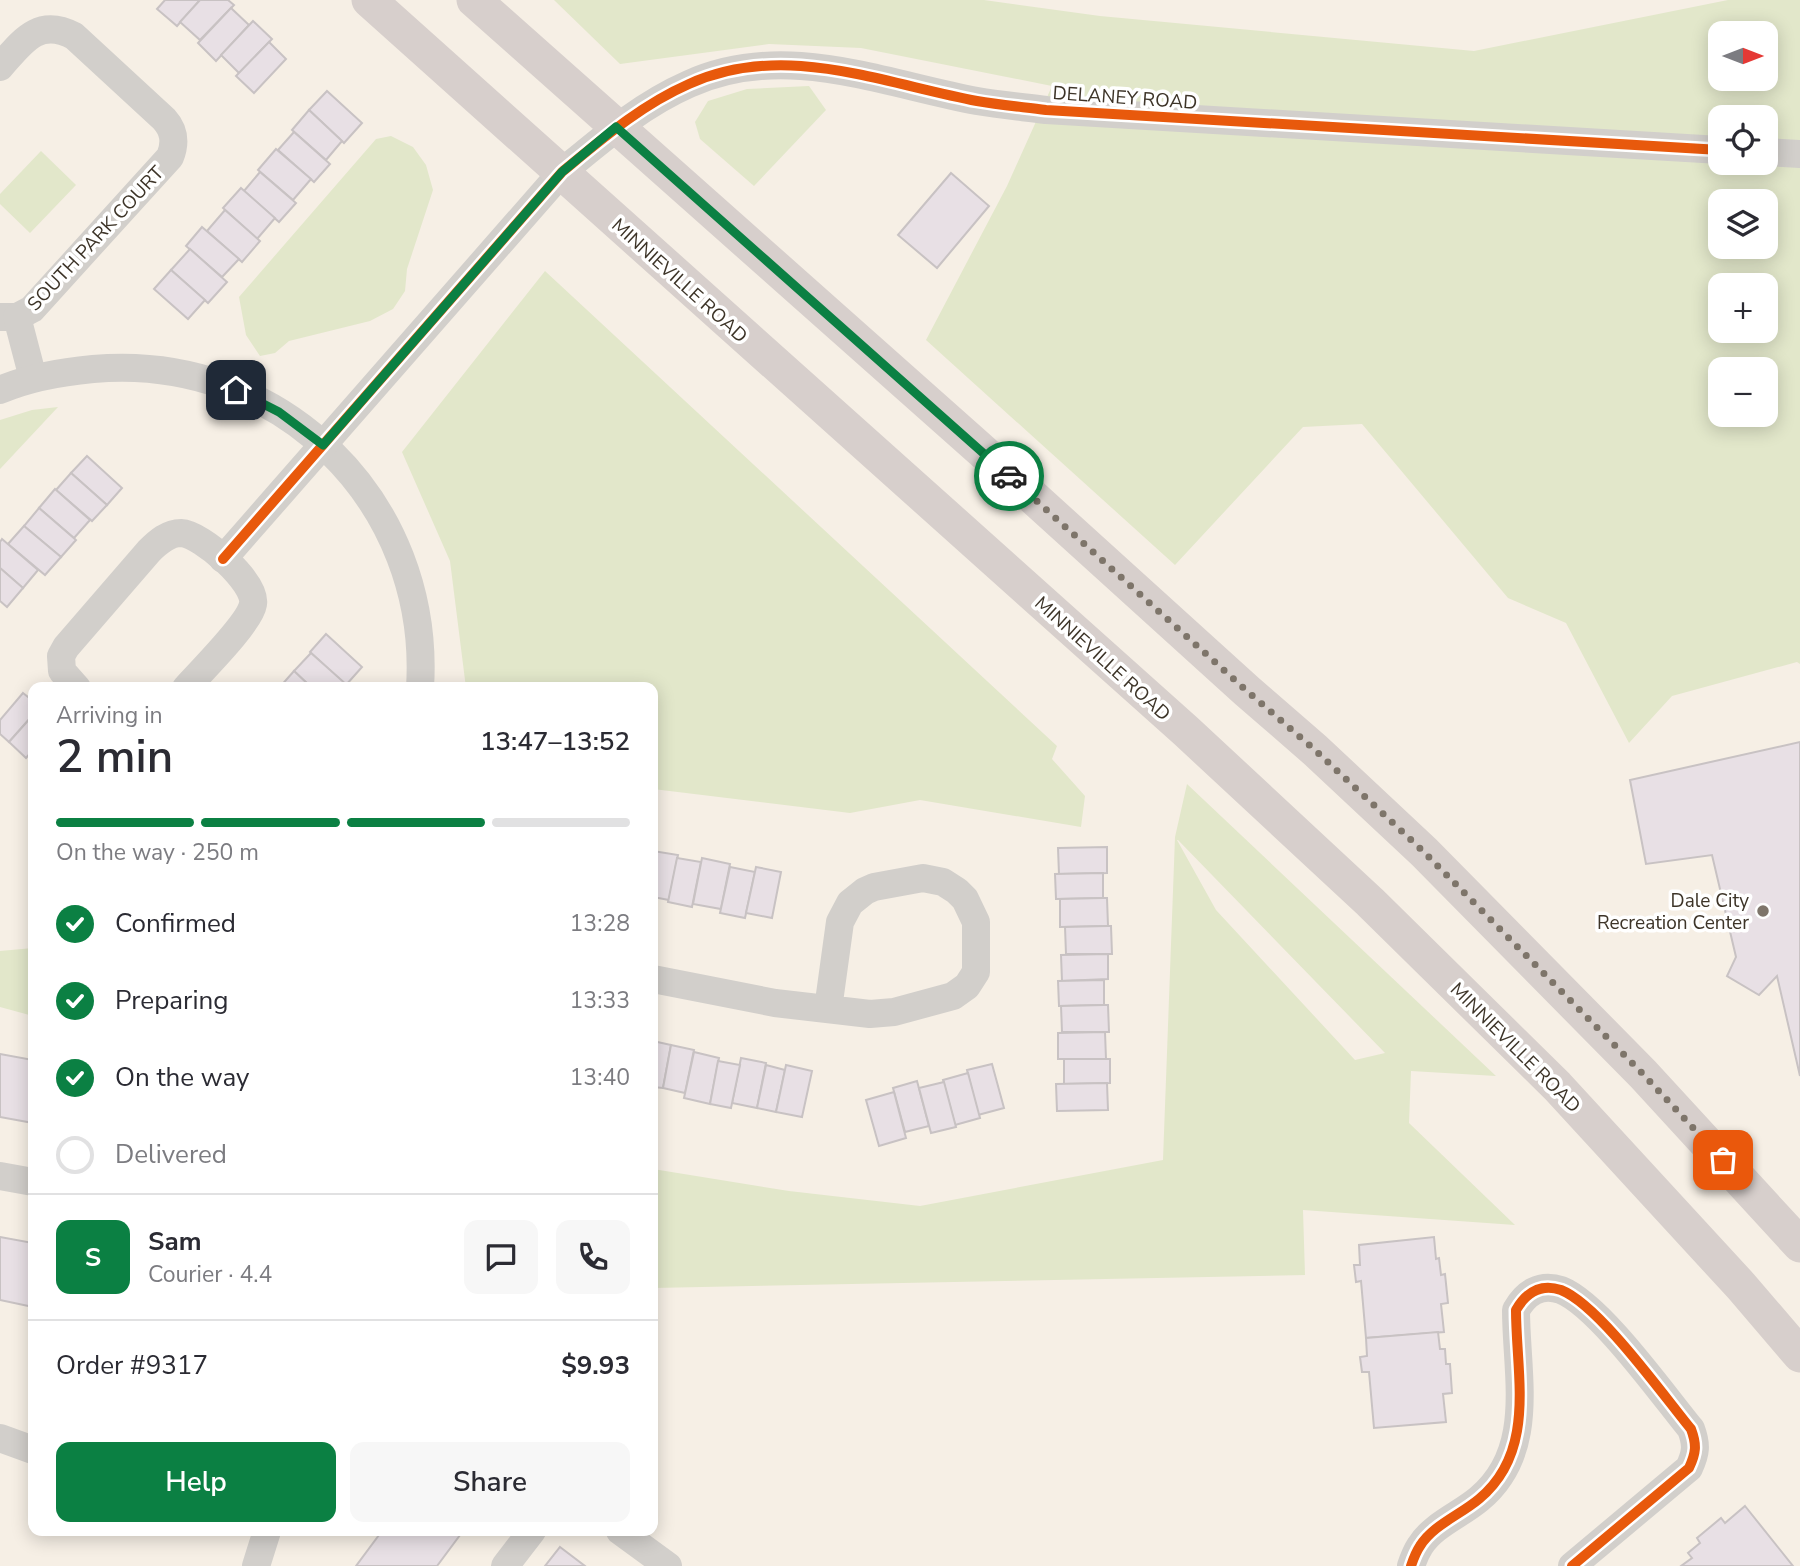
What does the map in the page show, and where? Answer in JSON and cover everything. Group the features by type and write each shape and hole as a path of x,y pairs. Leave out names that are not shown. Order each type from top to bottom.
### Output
{"main road":[{"name":"MINNIEVILLE ROAD","path":"369,0 1186,731 1370,902 1557,1086 1741,1286 1800,1355"},
{"path":"474,0 981,450 1315,750 1424,852 1643,1074 1800,1245"}],"street":[{"name":"SOUTH PARK COURT","path":"0,67 32,34 49,29 66,32 74,36 164,119 172,131 174,142 170,156 161,167 33,309 9,317 33,378"},
{"name":"DELANEY ROAD","path":"223,559 562,172 616,127 689,84 727,71 773,65 818,66 977,101 1046,110 1708,149"},
{"path":"1778,153 1800,154"},
{"path":"0,390 33,378 62,372 124,367 198,377 248,395 279,412 323,445 345,467 379,511 398,546 408,575 420,641 420,682"},
{"path":"72,682 62,671 61,656 66,647 158,542 176,533 190,534 223,559 252,590 253,608 248,617 191,682"},
{"path":"658,980 775,1003 870,1014 894,1012 953,996 972,980 978,959 976,922 965,899 943,882 923,878 874,887 858,896 844,911 840,922 828,1009"},
{"path":"0,1176 28,1181"},
{"path":"1410,1566 1420,1546 1433,1531 1483,1496 1498,1478 1512,1452 1520,1423 1521,1394 1516,1310 1530,1292 1541,1288 1560,1290 1576,1299 1606,1327 1691,1429 1696,1443 1696,1455 1689,1468 1572,1566"},
{"path":"0,1438 28,1448"},
{"path":"256,1566 265,1536"},
{"path":"505,1566 528,1536"},
{"path":"628,1536 668,1566"}],"green space":[{"path":"554,0 984,0 1100,16 1474,51 1728,0 1800,0 1800,664 1797,662 1672,696 1629,743 1566,623 1508,598 1362,424 1303,427 1175,565 926,340 1007,186 1052,86 861,48 769,44 620,64"},
{"path":"809,86 826,110 754,186 700,139 695,122 708,101 747,89"},
{"path":"391,136 413,147 426,165 433,190 407,269 405,291 393,309 370,321 289,341 275,353 260,356 246,335 239,297 376,139"},
{"path":"41,151 76,185 30,233 0,204 0,194"},
{"path":"545,271 1057,746 1052,759 1085,796 1081,827 920,800 850,813 658,790 658,682 465,682 450,561 402,452"},
{"path":"58,407 0,469 0,420 32,410"},
{"path":"1187,784 1496,1076 1411,1071 1409,1123 1515,1225 1303,1210 1305,1275 658,1288 658,1170 789,1191 920,1206 1163,1160 1175,837","holes":["1177,840 1385,1053 1355,1060 1216,910"]},
{"path":"28,948 28,1015 0,1007 0,951"}],"building":[{"path":"165,0 200,0 177,26 157,9"},
{"path":"200,0 228,0 234,5 200,40 180,22"},
{"path":"231,8 249,25 216,61 198,43"},
{"path":"253,21 272,39 239,73 221,55"},
{"path":"269,42 286,59 254,93 236,76"},
{"path":"327,91 362,123 344,143 309,110"},
{"path":"309,110 342,141 326,160 292,130"},
{"path":"294,132 330,164 314,182 278,150"},
{"path":"276,149 311,179 293,200 258,170"},
{"path":"260,172 296,203 279,222 244,191"},
{"path":"951,173 989,206 937,268 898,235"},
{"path":"241,188 275,218 257,239 223,208"},
{"path":"225,210 260,241 242,262 207,231"},
{"path":"202,227 239,259 222,277 186,246"},
{"path":"190,249 227,282 208,303 171,270"},
{"path":"171,270 205,300 188,319 154,289"},
{"path":"87,456 122,488 107,505 71,473"},
{"path":"71,473 107,505 92,521 56,490"},
{"path":"55,489 90,520 74,538 39,508"},
{"path":"39,508 76,540 61,557 24,526"},
{"path":"24,526 61,557 45,575 8,544"},
{"path":"2,539 38,570 23,588 0,568"},
{"path":"0,568 23,588 7,607 0,601"},
{"path":"326,634 362,667 349,682 343,682 310,652"},
{"path":"311,653 344,682 306,682 294,671"},
{"path":"294,671 306,682 284,682"},
{"path":"23,693 28,697 28,721 9,742 0,734 0,720"},
{"path":"28,721 26,758 9,742"},
{"name":"Dale City Recreation Center","path":"1800,742 1800,1076 1777,976 1759,995 1727,976 1736,957 1712,855 1646,864 1630,780"},
{"path":"1107,847 1107,873 1059,874 1058,848"},
{"path":"658,852 678,855 669,900 658,898"},
{"path":"677,858 701,862 692,907 668,902"},
{"path":"702,858 730,864 721,909 693,904"},
{"path":"730,867 755,872 745,918 720,913"},
{"path":"756,867 781,872 772,918 746,913"},
{"path":"1103,873 1103,898 1056,899 1055,874"},
{"path":"1107,898 1108,926 1060,927 1060,899"},
{"path":"1111,926 1112,954 1066,954 1065,927"},
{"path":"1108,954 1108,979 1062,981 1061,955"},
{"path":"1104,980 1104,1005 1059,1006 1058,981"},
{"path":"1108,1005 1109,1032 1062,1032 1061,1006"},
{"path":"1105,1032 1106,1059 1058,1059 1058,1033"},
{"path":"658,1042 671,1045 663,1088 658,1088"},
{"path":"671,1045 694,1050 685,1093 663,1088"},
{"path":"694,1052 719,1058 710,1104 684,1098"},
{"path":"0,1054 28,1059 28,1122 0,1117"},
{"path":"741,1058 766,1063 757,1108 732,1103"},
{"path":"1064,1059 1110,1059 1110,1083 1064,1084"},
{"path":"718,1061 740,1065 731,1108 710,1104"},
{"path":"992,1064 1004,1108 978,1115 967,1070"},
{"path":"766,1065 785,1070 776,1112 757,1108"},
{"path":"786,1065 812,1071 802,1117 776,1112"},
{"path":"968,1073 980,1118 955,1125 943,1080"},
{"path":"917,1081 929,1126 905,1132 893,1088"},
{"path":"944,1082 956,1127 931,1133 919,1088"},
{"path":"1107,1083 1108,1110 1057,1111 1056,1084"},
{"path":"894,1092 906,1138 879,1146 866,1100"},
{"path":"0,1237 28,1242 28,1306 0,1300"},
{"path":"1434,1237 1436,1259 1439,1258 1441,1275 1445,1274 1448,1303 1441,1304 1444,1332 1366,1338 1361,1281 1356,1282 1354,1265 1360,1265 1359,1245"},
{"path":"1438,1332 1440,1349 1445,1349 1446,1364 1450,1364 1452,1393 1443,1394 1446,1422 1374,1428 1369,1372 1362,1372 1360,1357 1367,1356 1366,1338"},
{"path":"1745,1506 1793,1566 1681,1566 1692,1558 1688,1553 1700,1543 1697,1538 1721,1518 1725,1523"},
{"path":"378,1536 459,1536 437,1566 356,1566"},
{"path":"560,1547 585,1566 545,1566"}],"cycle path":[{"path":"223,559 562,172 622,124 671,92 725,72 761,66 833,70 977,101 1046,110 1708,149"},
{"path":"1411,1566 1425,1539 1439,1526 1479,1499 1497,1480 1509,1458 1519,1411 1516,1310 1529,1294 1547,1288 1561,1290 1593,1313 1648,1374 1691,1429 1695,1444 1689,1468 1572,1566"}],"way so far":[{"path":"1009,476 1315,750 1424,852 1643,1074 1723,1160"}],"place":[{"name":"Dale City Recreation Center","path":"1763,911"}],"route":[{"path":"236,390 279,412 323,445 562,172 616,127 1009,476"}]}
